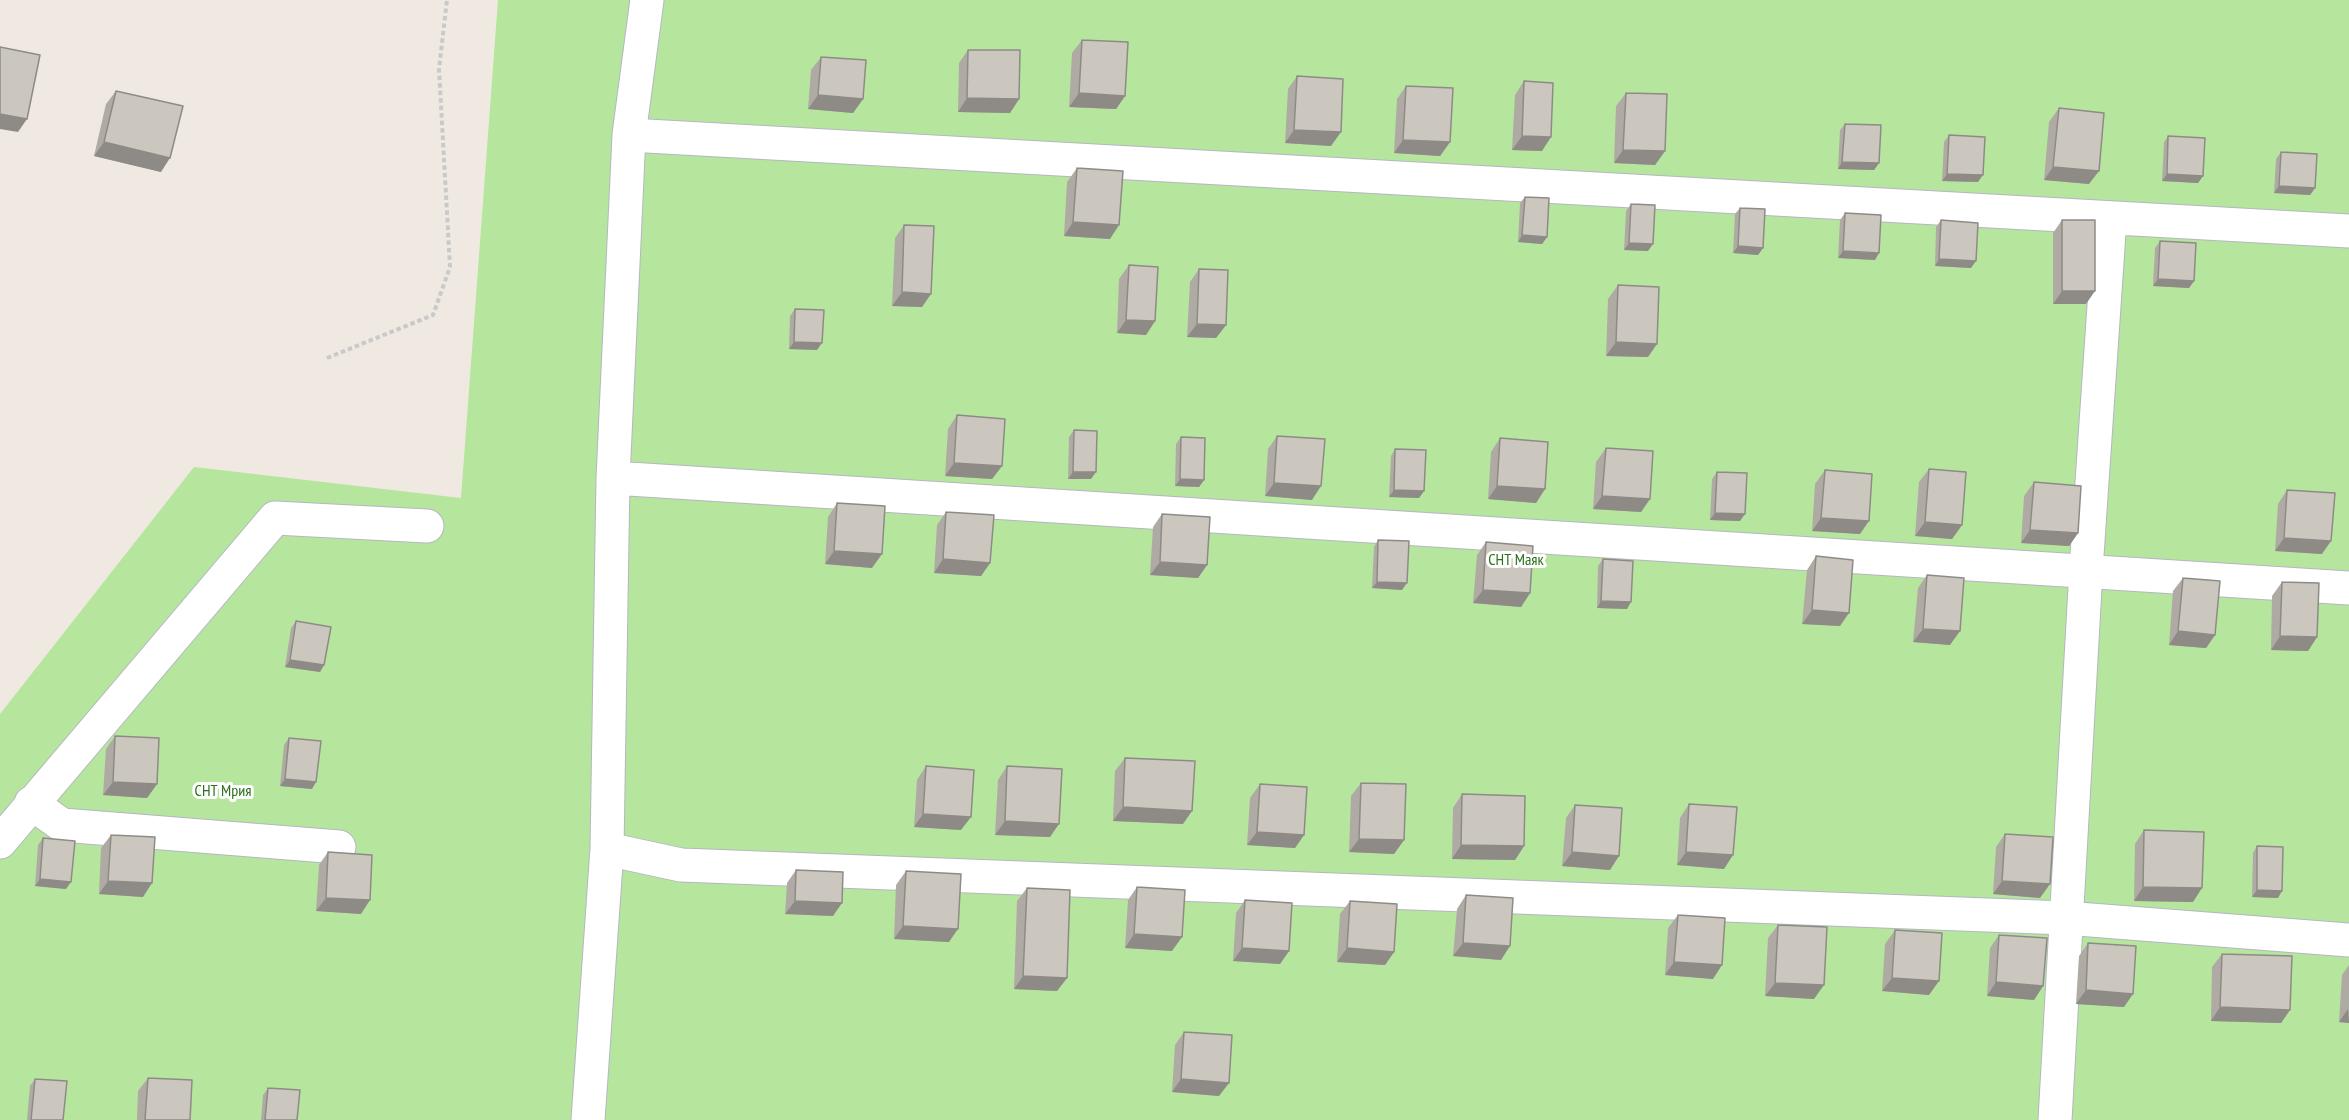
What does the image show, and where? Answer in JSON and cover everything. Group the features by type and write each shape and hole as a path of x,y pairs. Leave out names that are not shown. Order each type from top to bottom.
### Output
{"street":[{"path":"588,1120 607,849 613,478 629,135 647,0"},
{"path":"629,135 2349,231"},
{"path":"2055,1120 2086,570 2110,218"},
{"path":"613,478 2349,588"},
{"path":"0,842 275,518 427,526"},
{"path":"31,803 62,825 339,847"},
{"path":"607,849 681,865 2066,918 2349,940"}],"path":[{"path":"327,358 434,315 450,267 439,69 447,0"}],"green space":[{"name":"СНТ Маяк","path":"498,0 2349,0 2349,1120 0,1120 0,714 194,467 461,498"}],"building":[{"path":"1082,40 1128,42 1125,96 1079,93"},
{"path":"0,47 40,55 27,119 0,114"},
{"path":"968,50 1020,50 1019,99 967,98"},
{"path":"821,57 866,60 863,99 818,95"},
{"path":"1297,76 1343,79 1341,132 1294,130"},
{"path":"1524,81 1553,83 1551,137 1522,136"},
{"path":"1406,86 1453,88 1450,142 1403,140"},
{"path":"116,91 183,106 170,158 104,142"},
{"path":"1626,93 1667,94 1665,151 1623,150"},
{"path":"2059,108 2104,113 2099,171 2053,167"},
{"path":"1845,124 1881,125 1879,163 1842,162"},
{"path":"1949,135 1985,137 1983,175 1947,174"},
{"path":"2168,136 2205,138 2203,176 2167,174"},
{"path":"2281,152 2317,154 2315,188 2279,186"},
{"path":"1077,168 1123,171 1119,225 1073,222"},
{"path":"1525,197 1549,198 1547,237 1522,235"},
{"path":"1631,204 1655,205 1653,244 1629,243"},
{"path":"1740,208 1765,209 1763,248 1738,246"},
{"path":"1845,213 1881,215 1879,253 1843,251"},
{"path":"1941,220 1978,223 1976,261 1939,259"},
{"path":"2062,220 2095,220 2095,291 2062,291"},
{"path":"904,225 934,226 931,294 902,292"},
{"path":"2160,241 2196,243 2194,281 2158,279"},
{"path":"1129,265 1158,267 1155,321 1126,320"},
{"path":"1199,269 1228,270 1226,325 1197,324"},
{"path":"1618,285 1659,287 1657,344 1616,342"},
{"path":"795,309 824,310 822,343 794,342"},
{"path":"957,415 1005,419 1002,466 954,463"},
{"path":"1074,430 1097,431 1096,472 1073,472"},
{"path":"1277,436 1325,439 1321,486 1274,483"},
{"path":"1181,437 1205,438 1204,480 1180,479"},
{"path":"1500,438 1548,442 1545,489 1497,486"},
{"path":"1606,448 1653,451 1650,499 1602,496"},
{"path":"1395,449 1426,450 1424,491 1394,490"},
{"path":"1929,469 1966,472 1962,525 1925,522"},
{"path":"1825,470 1872,474 1869,521 1821,518"},
{"path":"1717,472 1747,473 1745,514 1715,513"},
{"path":"2034,482 2081,486 2078,533 2030,530"},
{"path":"2287,490 2335,493 2331,541 2284,538"},
{"path":"837,503 885,506 882,554 834,551"},
{"path":"946,512 994,515 990,563 943,559"},
{"path":"1162,514 1210,517 1207,565 1160,562"},
{"path":"1378,540 1409,541 1407,583 1377,582"},
{"path":"1486,542 1533,546 1530,593 1483,590"},
{"path":"1816,556 1853,560 1849,613 1812,610"},
{"path":"1603,559 1633,561 1631,602 1601,601"},
{"path":"1927,575 1964,578 1960,631 1923,629"},
{"path":"2183,578 2220,581 2215,635 2178,631"},
{"path":"2282,582 2319,583 2317,637 2280,636"},
{"path":"296,621 331,627 324,665 290,660"},
{"path":"115,736 159,738 157,784 113,782"},
{"path":"289,738 321,741 316,782 285,779"},
{"path":"1125,758 1195,761 1192,811 1123,807"},
{"path":"926,766 974,770 971,817 923,814"},
{"path":"1007,766 1062,769 1059,824 1005,821"},
{"path":"1361,783 1406,784 1404,840 1359,839"},
{"path":"1260,784 1307,787 1304,835 1257,832"},
{"path":"1462,794 1525,796 1524,846 1461,845"},
{"path":"1689,804 1737,807 1733,855 1686,852"},
{"path":"1575,805 1622,808 1619,856 1572,852"},
{"path":"2144,830 2204,832 2202,888 2143,887"},
{"path":"2005,834 2053,837 2050,884 2002,881"},
{"path":"111,835 155,837 152,883 108,881"},
{"path":"43,838 75,841 71,882 40,879"},
{"path":"2257,846 2283,847 2282,891 2257,890"},
{"path":"328,852 372,855 370,900 326,898"},
{"path":"796,870 843,872 842,903 795,901"},
{"path":"906,871 961,874 958,929 903,926"},
{"path":"1137,887 1185,890 1182,937 1134,934"},
{"path":"1027,888 1070,890 1067,978 1023,976"},
{"path":"1466,895 1513,898 1510,946 1463,943"},
{"path":"1245,900 1292,903 1289,951 1242,948"},
{"path":"1350,901 1397,904 1394,952 1347,948"},
{"path":"1678,915 1725,918 1722,965 1674,962"},
{"path":"1778,925 1827,927 1824,985 1775,983"},
{"path":"1895,930 1942,933 1939,981 1892,978"},
{"path":"1999,935 2047,938 2043,986 1996,982"},
{"path":"2088,943 2136,946 2133,994 2086,990"},
{"path":"2222,954 2292,956 2290,1010 2220,1007"},
{"path":"1184,1032 1232,1035 1229,1083 1181,1079"},
{"path":"148,1078 192,1080 190,1120 145,1120"},
{"path":"35,1079 67,1081 63,1120 31,1120"},
{"path":"268,1088 300,1090 297,1120 265,1120"}],"park label":[{"name":"СНТ Мрия","path":"223,791"}]}
